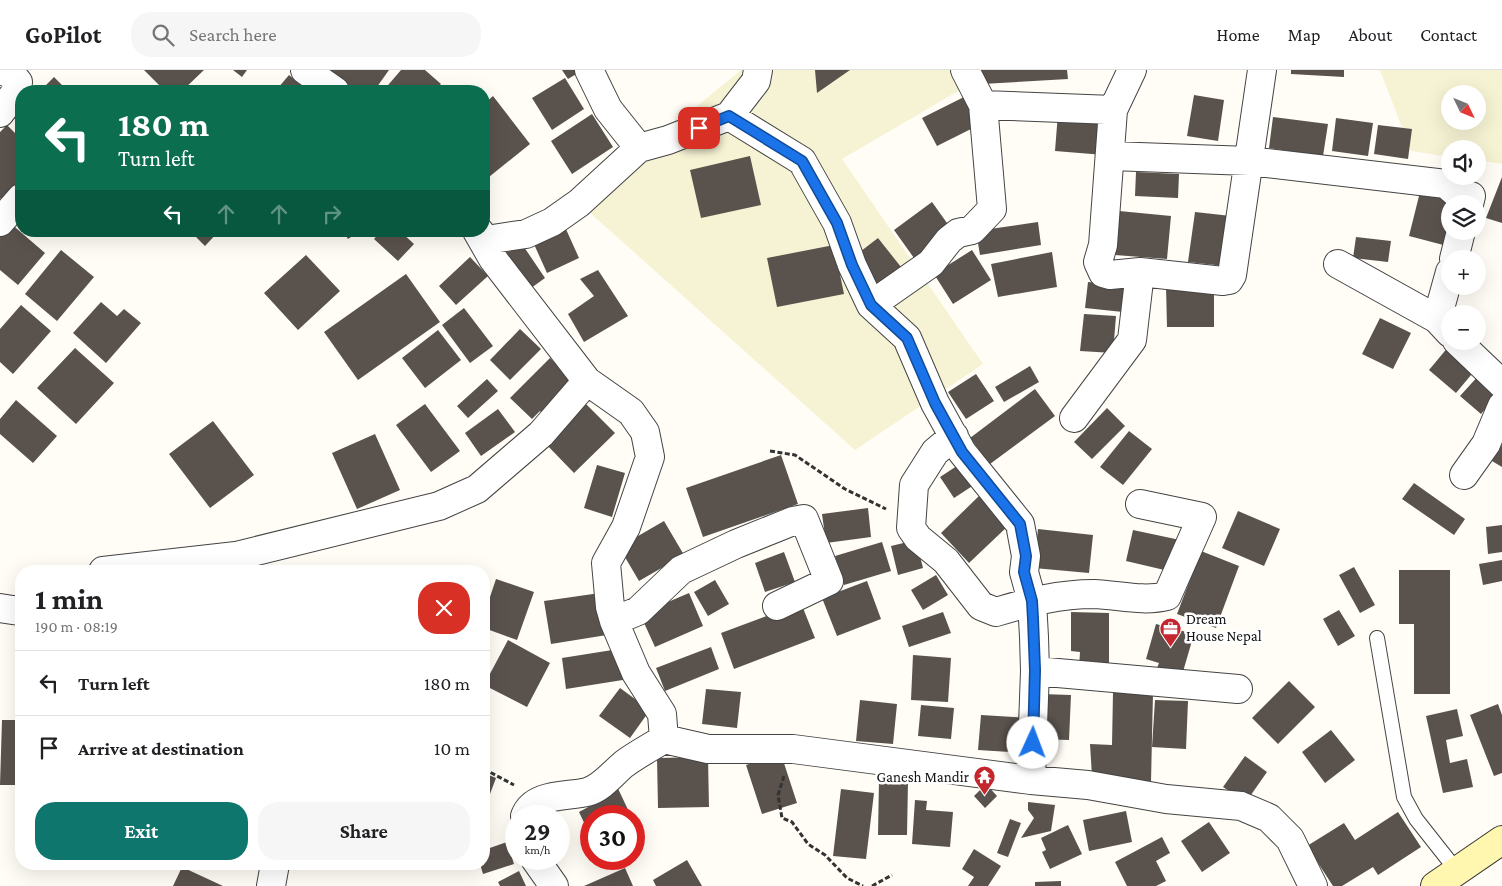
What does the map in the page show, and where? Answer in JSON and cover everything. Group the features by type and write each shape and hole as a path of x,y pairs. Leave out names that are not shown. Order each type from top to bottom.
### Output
{"street":[{"path":"2,70 12,75 18,82 18,85"},
{"path":"305,70 326,85"},
{"path":"589,70 608,109 639,148"},
{"path":"483,237 486,240 526,234 552,222 579,203 639,148 668,140 729,116 756,81 758,70"},
{"path":"871,305 931,263 949,240 958,233 972,230 992,209 983,105 965,70"},
{"path":"1132,70 1113,110 1103,245 1098,262 1103,273 1110,275 1140,272 1223,282 1229,280 1262,70"},
{"path":"0,113 15,94"},
{"path":"983,105 1113,110"},
{"path":"729,116 802,161 837,223 852,265 871,305 907,338 935,403 962,452 1020,524 1026,556 1024,572 1032,601 1035,670 1031,780"},
{"path":"1111,156 1249,161 1446,184 1455,192 1467,195"},
{"path":"0,222 15,205"},
{"path":"481,237 493,259 586,381 631,412 645,432 650,456 626,527 606,562 610,607 614,620 636,673 662,714 664,739"},
{"path":"1338,264 1441,325"},
{"path":"1074,418 1132,340 1140,272"},
{"path":"1466,350 1502,384"},
{"path":"156,565 236,556 439,506 477,489 541,434 586,381"},
{"path":"1464,474 1486,444 1502,406"},
{"path":"954,436 935,452 914,485 911,528 918,538 946,561 981,606 996,612 1032,601 1062,595 1096,594 1154,599 1167,596 1202,517 1140,504"},
{"path":"614,620 638,611 681,570 736,544 793,521 804,519 829,580 776,606"},
{"path":"1035,670 1238,689"},
{"path":"534,805 544,798 589,792 602,784 625,763 664,739 708,749 792,749 1031,780 1088,785 1166,799 1241,806 1269,818 1290,838 1313,886"},
{"path":"1435,886 1502,840"},
{"path":"271,886 274,870"},
{"path":"543,870 554,886"}],"lane":[{"path":"1377,638 1404,797 1416,819 1457,871"}],"path":[{"path":"770,451 795,455 845,489 911,522"},
{"path":"792,749 778,795 782,818 792,822 808,844 825,856 848,878 862,886"},
{"path":"872,886 892,875"}],"shaded area":[{"path":"741,70 994,70 842,159 983,364 855,450 579,203"},
{"path":"1380,70 1502,70 1502,164 1486,161 1486,140 1441,140 1441,156 1411,151"}],"building":[{"path":"144,70 204,70 188,85 159,85"},
{"path":"233,70 247,70 242,77"},
{"path":"314,70 389,70 378,85 335,85"},
{"path":"401,70 425,70 441,84 440,85 388,85"},
{"path":"562,70 583,70 568,79"},
{"path":"815,70 850,70 817,93"},
{"path":"981,70 1067,70 1068,79 982,84"},
{"path":"1291,70 1344,70 1344,77 1291,74"},
{"path":"289,75 301,85 281,85"},
{"path":"54,77 62,85 46,85"},
{"path":"565,78 584,109 552,130 532,98"},
{"path":"1194,95 1224,100 1218,141 1187,136"},
{"path":"493,96 530,144 490,176 490,99"},
{"path":"966,96 981,124 937,146 922,118"},
{"path":"1058,113 1107,116 1104,155 1055,151"},
{"path":"592,114 613,147 572,174 551,141"},
{"path":"1273,117 1328,124 1323,156 1269,148"},
{"path":"1336,118 1373,123 1368,156 1332,151"},
{"path":"7,125 15,133 15,188 3,201 0,198 0,132"},
{"path":"1378,125 1412,129 1408,159 1374,154"},
{"path":"750,156 761,205 701,218 690,170"},
{"path":"1136,172 1179,174 1178,198 1135,196"},
{"path":"1502,177 1502,223 1486,218"},
{"path":"1420,192 1441,197 1441,240 1451,240 1451,247 1409,236"},
{"path":"932,202 952,230 914,258 894,230"},
{"path":"1119,211 1171,216 1167,259 1115,255"},
{"path":"1195,212 1231,216 1225,266 1188,262"},
{"path":"9,222 15,227 15,237 26,237 45,253 18,285 0,270 0,232"},
{"path":"1038,222 1041,245 980,255 976,231"},
{"path":"565,227 579,258 547,273 533,242"},
{"path":"196,237 213,237 205,246"},
{"path":"376,237 406,237 414,244 398,261 374,239"},
{"path":"1356,237 1391,241 1388,262 1353,258"},
{"path":"878,238 901,267 874,288 852,258"},
{"path":"834,245 844,294 777,307 767,258"},
{"path":"524,247 545,278 520,296 493,256"},
{"path":"61,250 94,277 57,321 25,294"},
{"path":"972,250 991,280 953,304 934,274"},
{"path":"1052,252 1057,287 998,297 991,264"},
{"path":"306,255 340,291 298,330 264,293"},
{"path":"470,257 488,276 456,305 439,286"},
{"path":"598,270 628,316 584,342 568,314 594,296 580,279"},
{"path":"406,274 440,322 358,380 324,332"},
{"path":"1088,282 1126,286 1123,312 1085,308"},
{"path":"1214,285 1214,327 1167,327 1166,286"},
{"path":"101,302 117,316 124,309 141,323 106,363 73,333"},
{"path":"21,305 51,331 13,374 0,362 0,329"},
{"path":"464,308 493,346 470,363 442,325"},
{"path":"1084,314 1116,316 1113,353 1080,351"},
{"path":"1380,318 1411,333 1393,369 1362,354"},
{"path":"520,329 541,349 510,380 490,360"},
{"path":"438,330 461,360 425,388 402,358"},
{"path":"75,348 114,383 76,424 37,388"},
{"path":"1446,350 1454,350 1476,369 1456,393 1429,370"},
{"path":"550,358 571,379 553,398 556,401 543,414 540,411 532,419 510,398"},
{"path":"1030,366 1039,382 1004,402 995,387"},
{"path":"976,374 994,401 966,419 948,392"},
{"path":"1480,374 1500,391 1481,414 1460,396"},
{"path":"487,379 498,391 468,418 457,406"},
{"path":"1035,389 1055,416 990,464 970,438"},
{"path":"16,400 57,436 33,463 0,434 0,419"},
{"path":"585,403 615,433 574,473 545,443"},
{"path":"425,404 460,451 431,472 396,425"},
{"path":"1107,408 1125,426 1092,459 1074,442"},
{"path":"498,409 515,432 481,456 465,433"},
{"path":"213,421 254,475 210,508 169,454"},
{"path":"1129,431 1152,449 1123,485 1100,467"},
{"path":"375,434 400,490 357,509 332,453"},
{"path":"1502,445 1502,467 1492,461"},
{"path":"781,455 798,504 703,537 686,488"},
{"path":"963,462 977,483 954,498 940,477"},
{"path":"597,465 625,473 612,517 584,508"},
{"path":"1414,483 1465,519 1454,535 1402,499"},
{"path":"980,495 1009,525 969,563 941,533"},
{"path":"868,508 871,537 826,543 822,514"},
{"path":"1238,511 1280,529 1264,566 1222,548"},
{"path":"664,521 684,555 639,581 619,547"},
{"path":"1502,525 1502,552 1488,554 1486,527"},
{"path":"1038,529 1093,535 1089,573 1034,568"},
{"path":"1133,530 1180,540 1173,572 1126,561"},
{"path":"916,540 923,568 898,575 891,546"},
{"path":"882,542 891,571 844,585 835,556"},
{"path":"1201,551 1239,566 1216,628 1177,614"},
{"path":"784,552 795,582 765,592 755,563"},
{"path":"1502,560 1502,581 1483,585 1479,564"},
{"path":"1354,567 1375,605 1360,613 1339,575"},
{"path":"1399,570 1450,570 1450,694 1414,694 1414,624 1399,624"},
{"path":"936,575 948,595 923,610 911,590"},
{"path":"496,579 534,592 517,640 490,630 490,597"},
{"path":"715,580 729,604 708,616 694,592"},
{"path":"867,581 881,619 837,636 822,598"},
{"path":"607,592 613,634 551,644 544,601"},
{"path":"689,593 703,626 655,647 640,614"},
{"path":"801,603 815,638 734,669 721,633"},
{"path":"1339,610 1355,636 1338,646 1323,619"},
{"path":"943,612 951,633 909,647 902,626"},
{"path":"1071,612 1109,613 1109,668 1079,668 1080,652 1071,651"},
{"name":"Dream House Nepal","path":"1156,624 1194,634 1182,675 1157,668 1159,663 1146,659"},
{"path":"508,640 550,663 527,707 490,688 490,674"},
{"path":"711,647 719,669 665,691 656,668"},
{"path":"625,648 629,679 566,689 562,658"},
{"path":"913,655 951,658 948,702 911,700"},
{"path":"1289,681 1315,707 1278,744 1252,718"},
{"path":"620,688 650,710 630,738 599,716"},
{"path":"706,689 741,692 737,728 702,724"},
{"path":"1113,692 1153,693 1151,782 1092,776 1090,744 1112,745"},
{"path":"1041,694 1071,695 1069,740 1039,739"},
{"path":"860,700 897,704 893,744 856,741"},
{"path":"1155,700 1188,701 1186,749 1152,747"},
{"path":"1498,704 1502,715 1502,773 1494,776 1470,715"},
{"path":"921,705 954,708 951,739 918,736"},
{"path":"1457,709 1463,736 1446,740 1450,763 1467,759 1473,787 1443,793 1426,716"},
{"path":"981,715 1030,718 1027,753 978,750"},
{"path":"2,720 15,720 15,785 0,785"},
{"path":"1331,730 1355,760 1325,783 1302,752"},
{"path":"781,754 797,803 762,814 746,765"},
{"path":"1245,756 1267,772 1246,802 1223,787"},
{"path":"708,757 709,807 658,808 657,758"},
{"path":"490,776 496,778 490,794"},
{"path":"614,780 626,805 592,805 605,798"},
{"path":"879,780 908,781 907,835 878,835"},
{"name":"Ganesh Mandir","path":"986,784 997,796 985,808 974,796"},
{"path":"841,789 874,793 866,859 833,856"},
{"path":"915,800 927,801 926,810 953,812 950,847 912,844"},
{"path":"1028,802 1055,805 1051,831 1021,838 1034,818 1028,810"},
{"path":"1126,811 1132,842 1089,851 1083,820"},
{"path":"1398,812 1421,847 1378,875 1373,867 1342,886 1333,886 1307,846 1344,823 1355,840"},
{"path":"1010,819 1021,823 1008,857 997,853"},
{"path":"1209,822 1230,853 1202,872 1181,841"},
{"path":"1068,825 1082,854 1050,869 1042,852 1046,850 1041,838"},
{"path":"1162,837 1170,853 1156,861 1166,881 1156,886 1127,886 1115,862"},
{"path":"505,843 505,867 483,874 482,870 490,870 490,848"},
{"path":"974,849 1001,866 988,886 968,886 974,877 962,869"},
{"path":"687,860 702,886 656,886 653,880"},
{"path":"181,870 188,870 223,886 173,886"},
{"path":"620,870 626,870 633,886 584,886"},
{"path":"519,871 526,886 500,886 498,882"},
{"path":"1061,881 1061,886 1035,886 1035,882"}],"place":[{"name":"Dream House Nepal","path":"1170,647"},
{"name":"Ganesh Mandir","path":"985,796"}],"route":[{"path":"699,128 729,116 802,161 837,223 852,265 871,305 907,338 935,403 962,452 1020,524 1026,556 1024,572 1032,601 1035,670 1033,743"}]}
